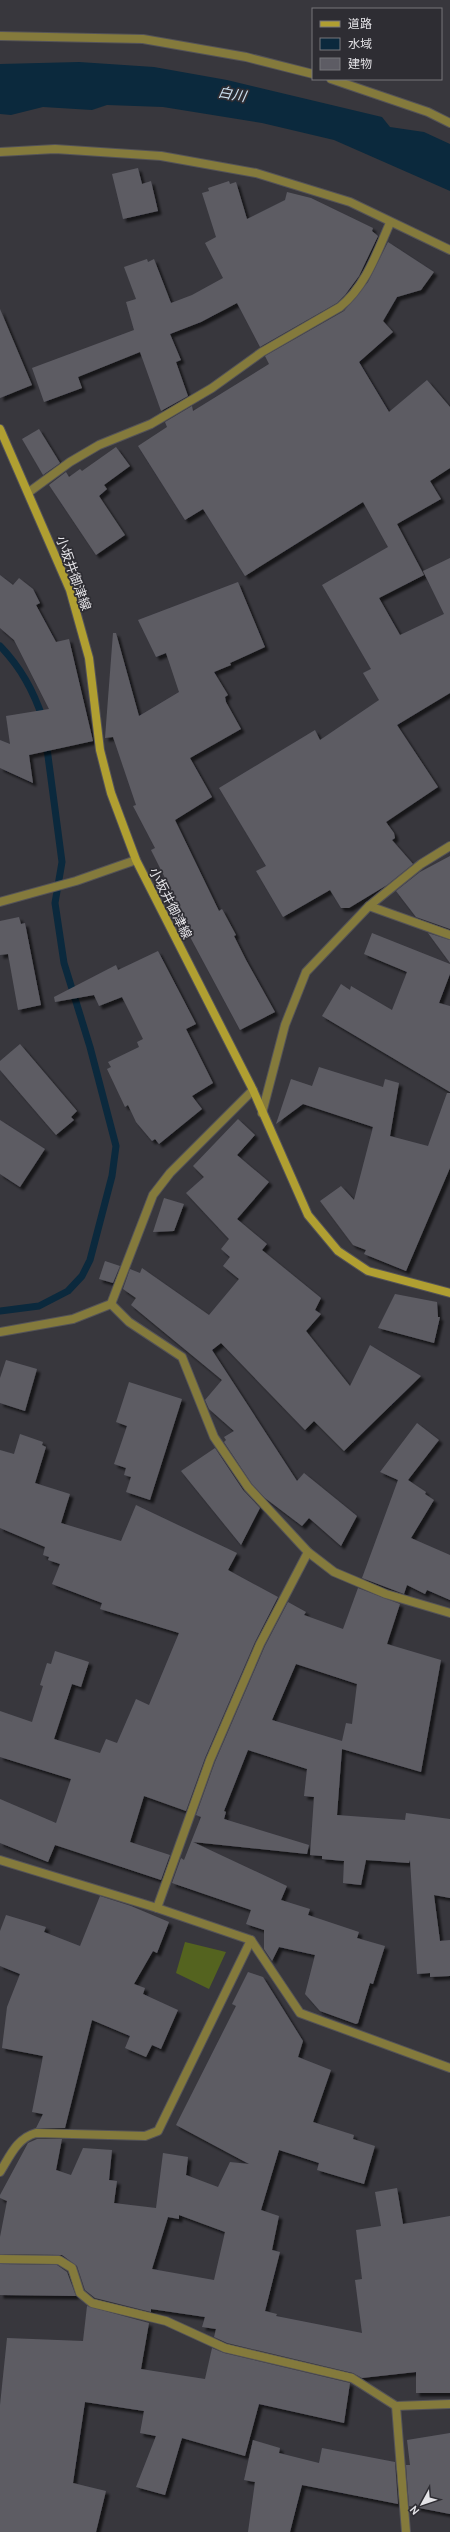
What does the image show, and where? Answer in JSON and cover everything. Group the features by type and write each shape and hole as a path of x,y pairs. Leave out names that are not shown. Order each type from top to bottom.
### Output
{"main road":[{"name":"小坂井御津線","path":"0,429 29,492 70,590 89,658 100,750 111,793 136,860 252,1090 308,1215 338,1252 368,1271 450,1293"}],"street":[{"path":"0,36 144,39 246,57 312,74"},
{"path":"334,80 428,112 450,123"},
{"path":"0,152 55,149 161,156 256,173 350,202 450,250"},
{"path":"29,492 70,462 99,445 151,424 212,388 262,352 340,307 351,298 365,277 390,222"},
{"path":"262,1113 285,1025 306,972 369,906 421,864 450,846"},
{"path":"0,902 76,881 136,860"},
{"path":"369,906 450,935"},
{"path":"0,1332 73,1319 111,1304 153,1194 170,1173 252,1090"},
{"path":"111,1304 129,1322 182,1357 214,1437 248,1488 308,1552 334,1572 386,1594 450,1613"},
{"path":"157,1908 210,1760 260,1644 308,1552"},
{"path":"0,1860 157,1908 251,1940 300,2013 450,2068"},
{"path":"0,2172 17,2144 25,2136 36,2133 145,2136 158,2131 251,1940"},
{"path":"0,2259 58,2260 72,2268 80,2293 92,2303 166,2321 225,2348 352,2378 396,2406 450,2404"},
{"path":"396,2406 406,2532"}],"green space":[{"path":"185,1942 226,1952 209,1989 176,1973"}],"water":[{"name":"白川","path":"79,62 154,67 227,80 382,117 390,127 424,132 450,144 450,191 334,140 262,123 163,107 107,105 92,110 43,107 11,115 0,114 0,64"}],"building":[{"path":"138,168 142,184 151,181 158,211 123,219 112,174"},
{"path":"229,181 230,184 236,182 247,219 285,200 287,192 311,198 373,228 372,231 378,236 359,276 345,295 337,303 260,347 237,303 201,322 170,334 181,360 176,362 188,396 161,411 140,352 78,377 82,388 44,402 32,368 134,330 126,302 136,299 124,267 147,259 148,262 154,259 171,303 192,295 223,278 205,243 216,237 202,193 209,191 208,188"},
{"path":"388,242 434,272 421,290 397,297 383,321 393,332 359,362 389,412 427,380 450,407 450,468 430,481 441,499 397,524 424,575 379,598 400,635 444,614 423,571 450,558 450,693 397,725 438,787 386,822 394,833 395,838 392,840 413,864 387,885 349,908 341,908 330,890 283,917 256,871 266,866 219,788 315,730 320,740 379,700 363,673 371,669 322,585 388,547 363,502 245,576 203,509 185,520 138,446 167,427 165,422 192,406 193,411 269,364 265,356 344,311 368,282"},
{"path":"0,309 32,385 0,398"},
{"path":"39,429 60,463 43,475 22,439"},
{"path":"116,447 130,466 104,485 107,489 99,496 125,535 96,555 49,485 66,472 69,477 80,469 82,471"},
{"path":"0,575 13,585 19,578 33,589 40,603 36,605 56,642 69,639 93,741 29,755 33,783 0,768 0,740 10,744 6,716 49,709 14,640 0,628"},
{"path":"238,582 265,647 214,672 228,695 225,697 226,702 241,729 190,758 212,797 175,820 219,911 222,909 236,935 234,936 246,960 275,1012 240,1030 189,935 186,928 189,926 151,850 155,848 133,806 136,805 113,737 105,738 113,633 116,633 139,716 179,692 166,653 156,657 138,620"},
{"path":"450,856 450,929 416,917 396,891 420,872"},
{"path":"19,917 21,924 25,923 41,1005 18,1010 8,954 0,955 0,921"},
{"path":"372,933 450,964 450,974 439,1003 450,1006 450,1092 322,1016 341,984 350,990 351,986 392,1010 407,972 364,954"},
{"path":"428,933 450,940 450,963"},
{"path":"158,951 196,1024 186,1029 213,1083 192,1096 202,1109 159,1144 155,1139 152,1141 136,1122 128,1105 125,1107 107,1069 111,1067 108,1062 139,1047 137,1042 143,1039 122,997 99,1006 94,995 55,1002 54,997 116,965 118,970"},
{"path":"20,1044 77,1111 71,1117 74,1120 56,1135 0,1070 0,1061"},
{"path":"319,1067 383,1087 385,1079 399,1083 390,1136 428,1146 447,1093 450,1093 450,1168 406,1271 364,1254 366,1250 353,1245 320,1201 341,1186 354,1200 373,1127 303,1104 276,1124 291,1079 312,1086"},
{"path":"238,1119 255,1135 237,1155 269,1182 237,1219 267,1244 262,1250 321,1298 315,1310 321,1314 306,1331 350,1386 370,1345 421,1376 344,1451 314,1421 305,1430 221,1343 212,1350 297,1481 304,1473 357,1516 341,1546 309,1518 302,1526 265,1498 252,1484 224,1442 226,1440 224,1437 234,1431 209,1409 205,1400 222,1380 131,1305 136,1298 123,1289 130,1269 140,1273 142,1268 209,1315 239,1279 223,1266 230,1257 221,1249 229,1239 186,1193 204,1177 193,1166"},
{"path":"0,1120 45,1149 20,1187 0,1174"},
{"path":"164,1198 184,1204 174,1231 153,1232"},
{"path":"105,1261 120,1266 113,1283 99,1279"},
{"path":"395,1294 437,1302 438,1317 440,1317 434,1343 378,1328"},
{"path":"6,1360 37,1369 25,1411 0,1403 0,1378"},
{"path":"129,1382 182,1399 150,1500 126,1492 131,1477 124,1475 126,1468 114,1464 127,1426 116,1422"},
{"path":"417,1423 439,1440 408,1480 426,1492 425,1494 434,1500 411,1538 450,1555 450,1600 427,1590 425,1594 407,1585 404,1594 362,1578 398,1480 380,1472"},
{"path":"20,1434 43,1442 42,1445 46,1447 35,1483 70,1494 61,1523 121,1541 136,1505 237,1553 228,1570 278,1597 255,1642 205,1758 186,1811 144,1796 130,1842 170,1855 161,1880 55,1845 48,1862 0,1843 0,1799 56,1823 71,1779 0,1757 0,1711 32,1722 43,1686 40,1685 47,1663 51,1664 55,1651 89,1662 81,1687 72,1684 54,1739 100,1753 106,1739 117,1743 136,1699 149,1705 179,1633 100,1609 102,1603 52,1584 60,1564 48,1560 49,1557 43,1555 45,1547 0,1528 0,1450 14,1454"},
{"path":"215,1448 243,1490 260,1508 241,1545 181,1471"},
{"path":"358,1588 400,1604 387,1644 441,1660 421,1772 342,1749 337,1815 405,1820 406,1813 450,1819 450,1898 434,1895 440,1941 450,1940 450,1976 430,1977 430,1973 417,1974 410,1860 409,1863 366,1860 361,1885 343,1883 344,1861 322,1859 322,1856 310,1855 314,1797 304,1796 307,1769 248,1750 224,1811 226,1812 224,1819 309,1845 307,1854 193,1842 287,1886 281,1900 310,1909 308,1915 359,1932 357,1938 385,1946 373,1984 370,1983 358,2023 356,2024 320,2011 305,1994 315,1955 279,1947 272,1961 264,1949 264,1930 246,1924 251,1910 172,1883 181,1858 184,1860 201,1817 196,1815 215,1762 265,1646 288,1602 306,1612 304,1615 343,1629","holes":["296,1664 357,1684 352,1724 346,1723 342,1741 272,1720"]},
{"path":"100,1896 131,1906 169,1922 157,1953 153,1951 134,1984 145,1988 143,1994 178,2010 161,2049 152,2045 146,2057 125,2048 130,2036 92,2020 65,2128 36,2128 43,2114 32,2112 43,2056 2,2048 7,2007 20,1974 0,1966 0,1931 6,1915 46,1927 44,1932 80,1946"},
{"path":"248,1972 263,1977 303,2041 298,2057 331,2070 313,2122 354,2135 353,2139 375,2146 364,2184 317,2170 319,2163 279,2150 261,2210 279,2216 272,2250 280,2252 265,2311 277,2314 276,2316 362,2333 355,2280 362,2279 356,2230 381,2226 375,2192 397,2188 403,2224 450,2216 450,2393 416,2393 416,2372 362,2378 353,2373 227,2343 214,2337 216,2329 202,2327 205,2317 151,2309 151,2312 95,2298 85,2290 77,2266 62,2255 0,2254 0,2237 7,2201 0,2198 0,2195 28,2143 37,2139 62,2139 56,2170 71,2175 83,2148 112,2150 109,2180 117,2181 114,2203 156,2208 163,2153 188,2157 186,2175 218,2187 230,2162 249,2164 176,2125 236,2006 232,2004","holes":["179,2215 225,2232 214,2280 152,2269 168,2217 179,2219"]},
{"path":"0,2264 57,2265 67,2272 76,2296 0,2295"},
{"path":"87,2306 149,2323 141,2369 205,2379 212,2348 224,2353 350,2383 344,2423 259,2404 245,2456 182,2438 165,2495 136,2487 156,2436 140,2433 144,2411 85,2402 73,2483 106,2491 96,2532 0,2532 0,2405 7,2338 83,2341"},
{"path":"450,2433 450,2514 409,2506 406,2465 410,2465 407,2440"},
{"path":"253,2440 280,2448 279,2453 319,2463 322,2448 395,2462 398,2504 302,2485 290,2532 248,2532 255,2482 244,2480"}],"waterway":[{"path":"0,646 26,680 43,719"},
{"path":"0,1311 39,1306 68,1291 82,1276 90,1260 112,1176 116,1146 90,1047 64,963 55,903 62,862 46,741"}]}
